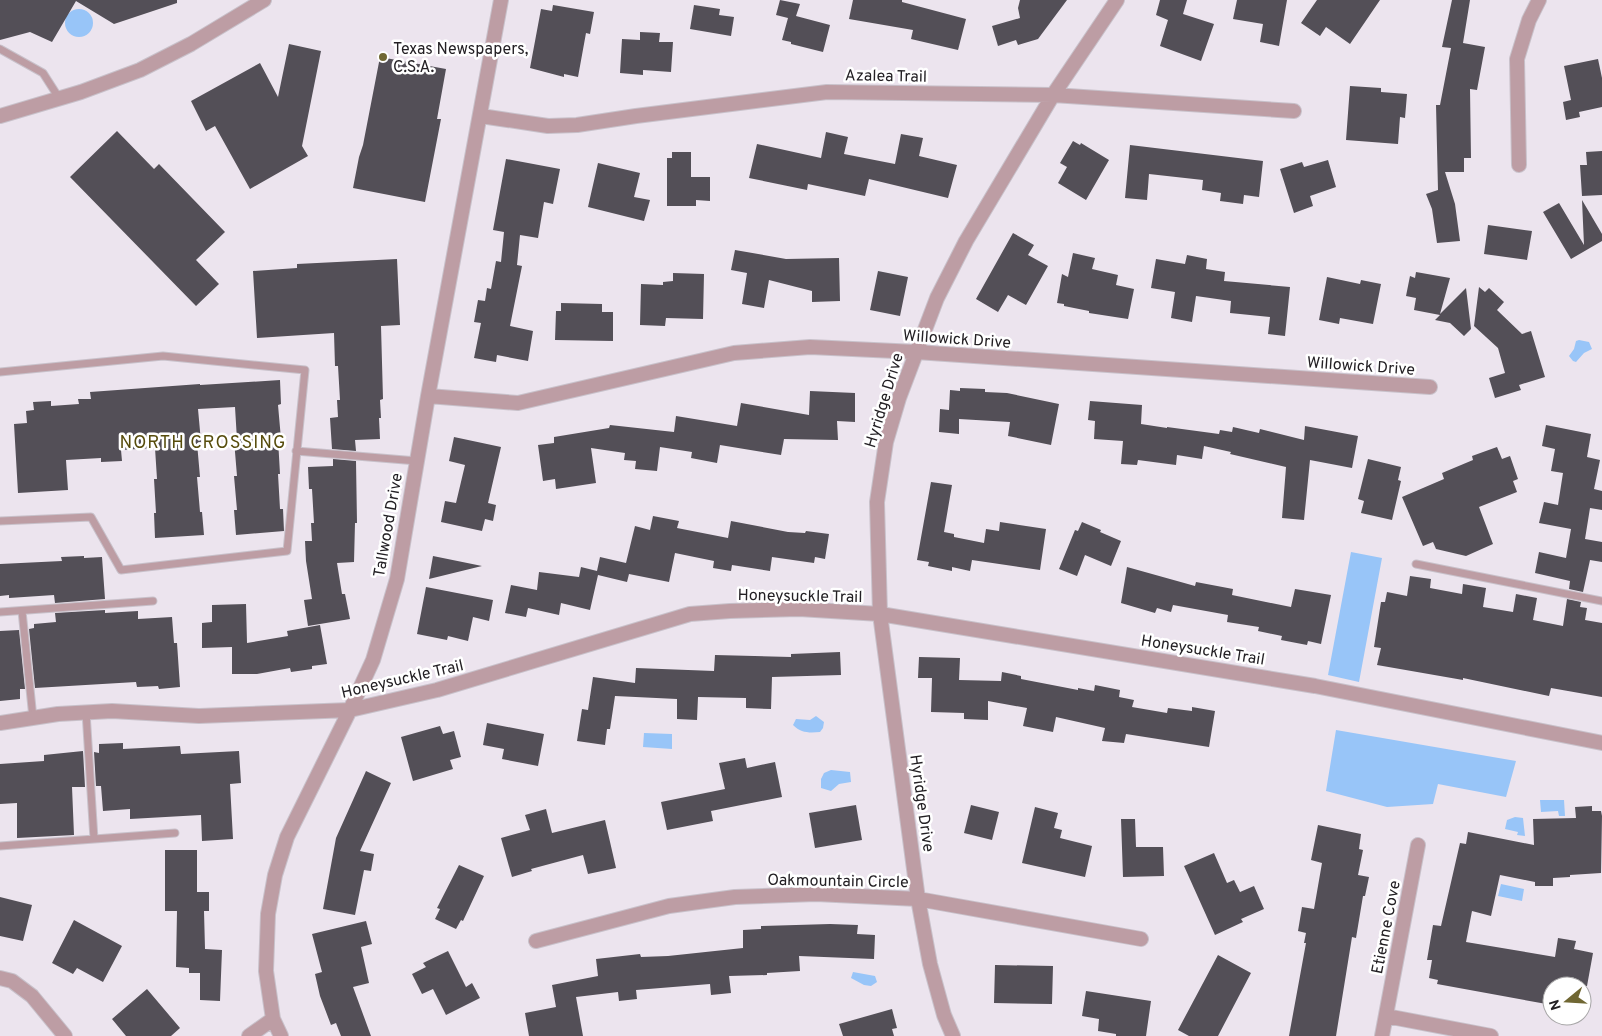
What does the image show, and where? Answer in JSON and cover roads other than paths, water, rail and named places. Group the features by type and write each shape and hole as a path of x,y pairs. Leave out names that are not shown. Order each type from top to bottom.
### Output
{"street":[{"path":"0,116 140,70 191,44 264,0"},
{"name":"Tallwood Drive","path":"281,1036 273,1019 266,972 268,914 275,875 287,837 373,660 397,579 428,396 501,0"},
{"name":"Hyridge Drive","path":"953,1036 944,1015 930,964 918,899 880,614 877,502 886,442 899,398 937,298 966,241 1054,95 1117,0"},
{"path":"1519,165 1517,59 1529,20 1539,0"},
{"name":"Azalea Trail","path":"480,116 548,126 577,125 827,92 1054,95 1294,111"},
{"name":"Willowick Drive","path":"428,396 518,403 734,353 810,347 916,352 1430,387"},
{"name":"Honeysuckle Trail","path":"0,723 112,710 199,716 350,710 437,690 690,614 798,609 880,614 1315,686 1602,743"},
{"name":"Etienne Cove","path":"1382,1036 1418,845"},
{"name":"Oakmountain Circle","path":"536,941 669,906 735,897 816,894 918,899 1141,939"},
{"path":"0,978 12,980 32,996 65,1036"},
{"path":"1386,1016 1491,1036"},
{"path":"250,1036 273,1019"}],"lane":[{"path":"0,49 42,73 59,98"},
{"path":"0,372 163,356 305,370 287,550 121,570 91,517 0,521"},
{"path":"296,451 417,460"},
{"path":"1416,564 1602,602"},
{"path":"0,612 153,601"},
{"path":"22,611 33,718"},
{"path":"86,712 94,839"},
{"path":"0,846 175,833"}],"water":[{"path":"79,9 89,13 93,23 89,33 79,37 69,33 65,23 69,13"},
{"path":"1576,341 1589,342 1592,349 1584,353 1576,362 1569,356 1574,349"},
{"path":"1351,552 1382,558 1359,682 1328,675"},
{"path":"816,716 824,722 820,732 805,732 793,725 796,719 810,720"},
{"path":"1336,730 1516,761 1506,797 1438,784 1433,804 1387,807 1326,791"},
{"path":"644,733 672,734 672,749 643,747"},
{"path":"831,770 850,772 851,782 839,784 831,791 821,788 821,779 824,773"},
{"path":"1540,800 1564,800 1565,816 1559,816 1558,811 1541,812"},
{"path":"1515,817 1523,818 1525,836 1517,835 1518,832 1505,829 1507,820"},
{"path":"1501,884 1524,889 1522,901 1498,896"},
{"path":"853,972 875,976 877,982 871,986 864,985 851,978"}],"place":[{"name":"Texas Newspapers, C.S.A.","path":"383,57"}],"district":[{"name":"NORTH CROSSING","path":"203,442"}]}
